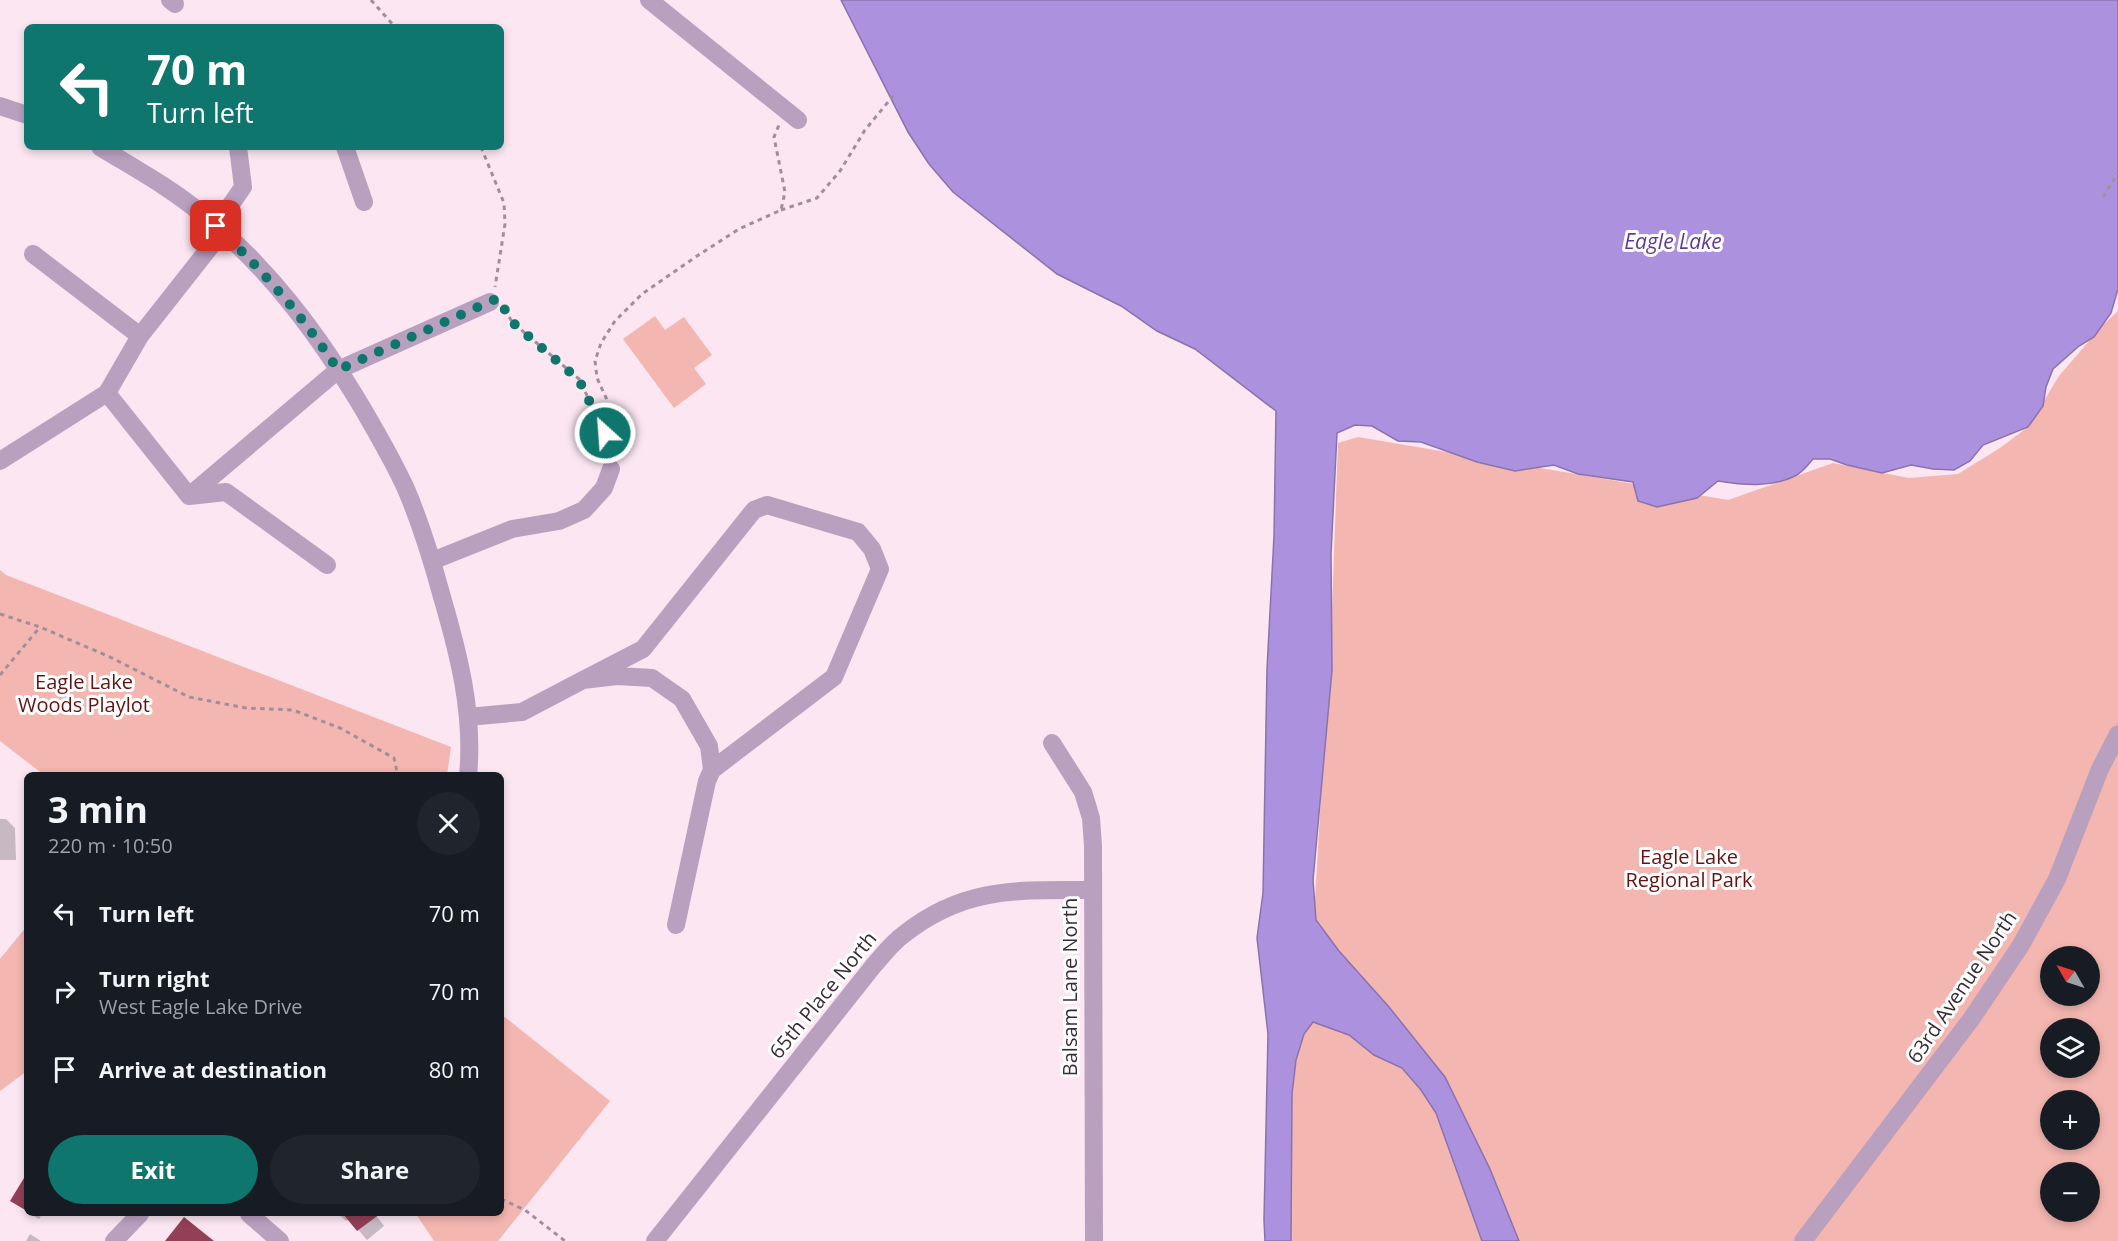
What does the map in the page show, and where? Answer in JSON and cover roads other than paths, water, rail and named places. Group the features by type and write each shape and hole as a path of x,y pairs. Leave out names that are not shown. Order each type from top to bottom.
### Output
{"street":[{"path":"649,0 791,115"},
{"path":"0,106 24,114"},
{"path":"104,150 159,183 202,213 242,250 280,290 314,333 374,428 405,487 424,535 459,656 468,717 468,772"},
{"path":"0,461 107,393 141,336 219,229 243,187 238,150"},
{"path":"346,150 364,202"},
{"path":"33,254 141,336"},
{"path":"189,496 338,370 494,300"},
{"path":"107,393 189,496"},
{"path":"432,561 512,529 559,521 584,510 604,488 611,469"},
{"path":"189,496 226,492 327,565"},
{"path":"468,717 522,712 643,649 754,510 767,505 858,532 872,549 880,569 834,677 712,770 707,781 676,925"},
{"path":"583,680 617,676 652,678 682,699 709,746 712,770"},
{"name":"63rd Avenue North","path":"1803,1241 1972,1018 2021,945 2057,879 2100,769 2118,734"},
{"name":"Balsam Lane North","path":"1052,743 1083,792 1091,818 1094,846 1092,890 1094,1241"},
{"name":"65th Place North","path":"655,1241 873,965 902,936 933,914 963,900 997,892 1092,890"},
{"path":"114,1241 138,1216"},
{"path":"251,1216 280,1241"}],"water":[{"name":"Eagle Lake","path":"841,0 2118,0 2118,289 2111,313 2094,337 2079,346 2053,369 2046,387 2043,406 2028,427 1983,445 1970,461 1954,470 1911,465 1882,473 1830,459 1813,459 1800,473 1786,480 1767,484 1737,484 1718,481 1697,498 1657,507 1638,501 1633,482 1578,474 1554,465 1515,471 1477,462 1421,442 1398,441 1372,426 1355,425 1337,433 1331,554 1332,670 1313,880 1316,920 1339,951 1389,1007 1445,1077 1490,1169 1519,1241 1482,1241 1436,1113 1421,1090 1402,1068 1374,1055 1349,1035 1313,1022 1304,1034 1296,1060 1292,1094 1291,1241 1265,1241 1268,1034 1257,938 1263,893 1267,669 1274,536 1276,411 1195,349 1157,331 1121,306 1057,274 953,192 929,164 908,132"}],"park label":[{"name":"Eagle Lake Woods Playlot","path":"84,694"},
{"name":"Eagle Lake Regional Park","path":"1689,868"}]}
